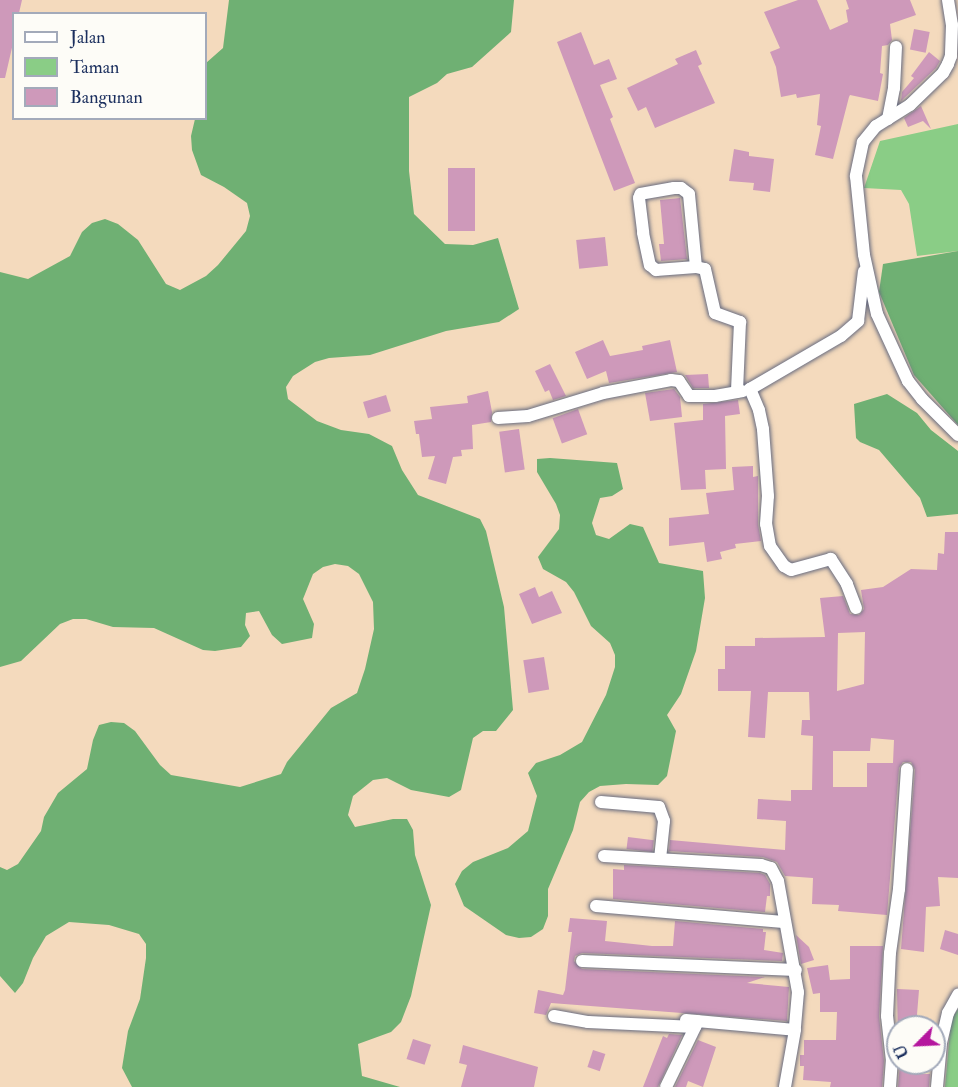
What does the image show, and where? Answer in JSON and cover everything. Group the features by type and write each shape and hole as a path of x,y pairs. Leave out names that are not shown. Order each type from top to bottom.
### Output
{"street":[{"path":"948,0 952,25 951,56 948,64 943,73 910,105 876,126 863,142 859,155 857,200 864,255 877,314 908,381 922,399 958,435"},
{"path":"888,119 894,88 896,47"},
{"path":"696,267 689,194 681,188 674,188 641,194 641,216 650,265 656,270 696,267 708,272 715,313 740,322 737,392"},
{"path":"498,418 528,416 603,393 671,380 679,381 689,396 715,396 750,389 841,336 858,321 864,255"},
{"path":"750,389 759,410 763,429 768,496 766,524 770,546 784,566 791,570 831,559 847,584 856,608"},
{"path":"890,1087 892,1061 887,1016 890,953 899,889 907,769"},
{"path":"601,802 659,807 664,821 660,859"},
{"path":"604,856 761,865 771,868 778,881 783,922 796,970 798,992 795,1030 785,1087"},
{"path":"596,906 783,922"},
{"path":"582,961 796,970"},
{"path":"937,1087 941,1043 948,1013 958,995"},
{"path":"554,1016 588,1022 697,1024 795,1030"},
{"path":"660,1017 697,1024"},
{"path":"666,1087 697,1024"}],"green space":[{"path":"229,0 514,0 511,32 472,67 447,74 437,83 409,97 409,171 414,214 445,244 473,245 498,238 519,309 499,322 446,331 370,355 329,358 315,362 293,376 286,387 288,399 317,421 341,430 369,434 392,446 402,470 418,495 480,519 486,531 504,607 513,710 496,731 483,731 473,738 461,790 449,797 411,790 387,778 373,780 353,796 348,815 355,827 393,819 407,819 413,830 415,855 431,905 411,996 401,1022 391,1032 358,1044 362,1076 400,1087 132,1087 122,1068 128,1031 140,999 146,944 139,934 109,925 69,922 46,936 33,958 23,983 15,993 0,976 0,867 7,870 18,864 41,831 44,817 58,793 87,769 93,740 99,725 111,722 124,723 135,731 160,765 171,775 240,787 281,774 287,762 331,708 357,693 365,669 374,629 373,602 359,574 348,566 335,564 323,567 313,574 303,599 314,624 312,638 282,644 272,635 259,611 246,613 245,625 250,636 241,647 215,651 203,650 154,628 113,627 86,619 73,619 60,624 21,661 0,667 0,272 28,279 70,256 82,232 92,223 105,219 118,224 138,240 166,284 180,290 206,276 218,265 246,231 250,216 247,203 201,175 192,150 191,136 195,120 207,120 207,62 223,48"},
{"path":"958,124 958,251 917,256 909,204 901,190 864,188 880,141"},
{"path":"958,251 958,425 914,375 879,292 883,264"},
{"path":"887,394 917,413 931,430 958,451 958,514 927,517 920,498 879,450 856,438 854,404"},
{"path":"537,459 617,463 623,489 612,496 600,498 592,523 596,535 609,539 630,524 643,527 659,563 703,571 705,598 696,651 681,694 667,715 676,731 667,776 658,785 600,786 589,792 580,802 573,830 548,889 548,916 543,929 531,937 519,938 506,935 464,906 455,884 462,871 473,862 508,848 528,831 537,796 528,773 536,763 560,755 582,742 606,695 615,667 615,655 610,643 591,626 574,592 566,582 543,569 538,557 559,529 560,515 556,504 537,472"},
{"path":"958,1009 958,1087 945,1087 951,1020"}],"building":[{"path":"0,0 22,0 19,12 12,12 12,48 5,78 0,78"},
{"path":"798,0 817,0 830,30 848,22 846,10 849,9 846,0 910,0 916,15 890,24 892,40 888,45 882,46 880,73 883,74 878,101 850,95 833,159 815,155 821,126 817,125 820,94 797,98 796,94 781,97 776,67 770,52 780,48 764,12"},
{"path":"914,29 930,32 926,53 910,50"},
{"path":"581,32 594,65 609,59 617,79 600,85 613,117 610,119 635,183 614,191 557,42"},
{"path":"696,50 702,64 698,66 715,103 655,128 646,107 638,111 627,88 678,64 675,59"},
{"path":"929,52 940,61 936,68 901,101 902,92 914,78 911,76"},
{"path":"921,106 931,129 923,121 908,127 904,118"},
{"path":"734,149 749,152 749,156 774,159 770,192 753,190 754,183 729,181"},
{"path":"448,168 475,168 475,231 448,231"},
{"path":"680,198 687,259 661,261 659,244 664,244 660,200"},
{"path":"605,237 608,266 579,269 576,240"},
{"path":"603,340 610,356 643,350 642,346 670,340 677,372 609,383 606,371 587,379 575,352"},
{"path":"550,364 566,396 553,400 549,390 545,392 535,371"},
{"path":"708,374 709,388 693,388 685,375"},
{"path":"674,389 680,397 682,417 650,421 645,393"},
{"path":"488,391 492,412 491,422 472,425 473,449 461,450 462,456 453,457 446,484 428,479 435,456 422,457 419,434 416,434 414,421 432,419 430,407 468,403 467,396"},
{"path":"386,395 391,411 368,418 363,402"},
{"path":"738,400 740,414 725,416 726,469 705,470 706,489 681,490 674,423 703,420 703,404"},
{"path":"578,409 587,434 562,444 553,418"},
{"path":"519,429 525,470 505,472 499,432"},
{"path":"753,466 753,477 758,476 758,524 761,541 735,544 736,548 720,552 722,559 707,562 704,542 669,546 669,518 709,514 706,493 734,490 732,467"},
{"path":"945,532 958,532 958,878 938,877 940,906 926,907 924,952 901,949 915,770 911,762 903,762 899,768 887,915 838,911 839,905 812,904 813,878 785,876 777,862 763,857 669,851 670,840 785,850 786,821 757,819 758,799 791,801 791,790 812,790 813,736 801,735 802,720 810,720 809,692 768,692 765,738 748,737 751,691 718,691 718,669 725,669 725,646 755,646 755,638 825,637 820,598 843,596 850,614 859,615 864,609 861,590 883,587 911,569 937,570 938,553 944,554","holes":["865,632 864,684 837,691 838,633","871,738 894,740 893,763 867,763 867,787 833,787 833,751 870,751"]},
{"path":"535,587 539,597 552,591 562,613 532,624 519,594"},
{"path":"544,657 549,690 528,693 523,660"},
{"path":"628,837 654,840 652,852 627,849"},
{"path":"624,865 760,873 765,875 770,884 770,896 767,896 765,912 613,899 613,869 624,870"},
{"path":"570,918 607,921 605,941 652,946 673,946 675,921 763,929 763,932 766,932 764,950 783,953 782,961 582,953 575,956 574,961 582,969 765,977 747,983 789,987 787,1021 551,1003 546,1015 534,1013 538,990 563,995 565,990 572,932 568,932"},
{"path":"945,930 958,934 958,955 940,949"},
{"path":"796,935 809,947 814,960 801,964"},
{"path":"850,946 883,946 879,1016 884,1061 882,1087 830,1087 831,1082 803,1080 804,1066 800,1066 800,1055 804,1055 804,1040 836,1040 837,1012 820,1012 820,993 813,994 807,968 828,965 830,980 850,979"},
{"path":"897,989 919,990 917,1015 898,1015"},
{"path":"669,1034 682,1035 658,1087 643,1087 663,1036 667,1038"},
{"path":"413,1039 431,1045 425,1065 407,1059"},
{"path":"698,1040 716,1047 703,1087 688,1081 686,1087 675,1087"},
{"path":"463,1045 538,1067 534,1087 461,1087 467,1065 459,1063"},
{"path":"593,1050 605,1054 600,1071 587,1067"},
{"path":"899,1075 930,1075 929,1087 898,1087"}]}
